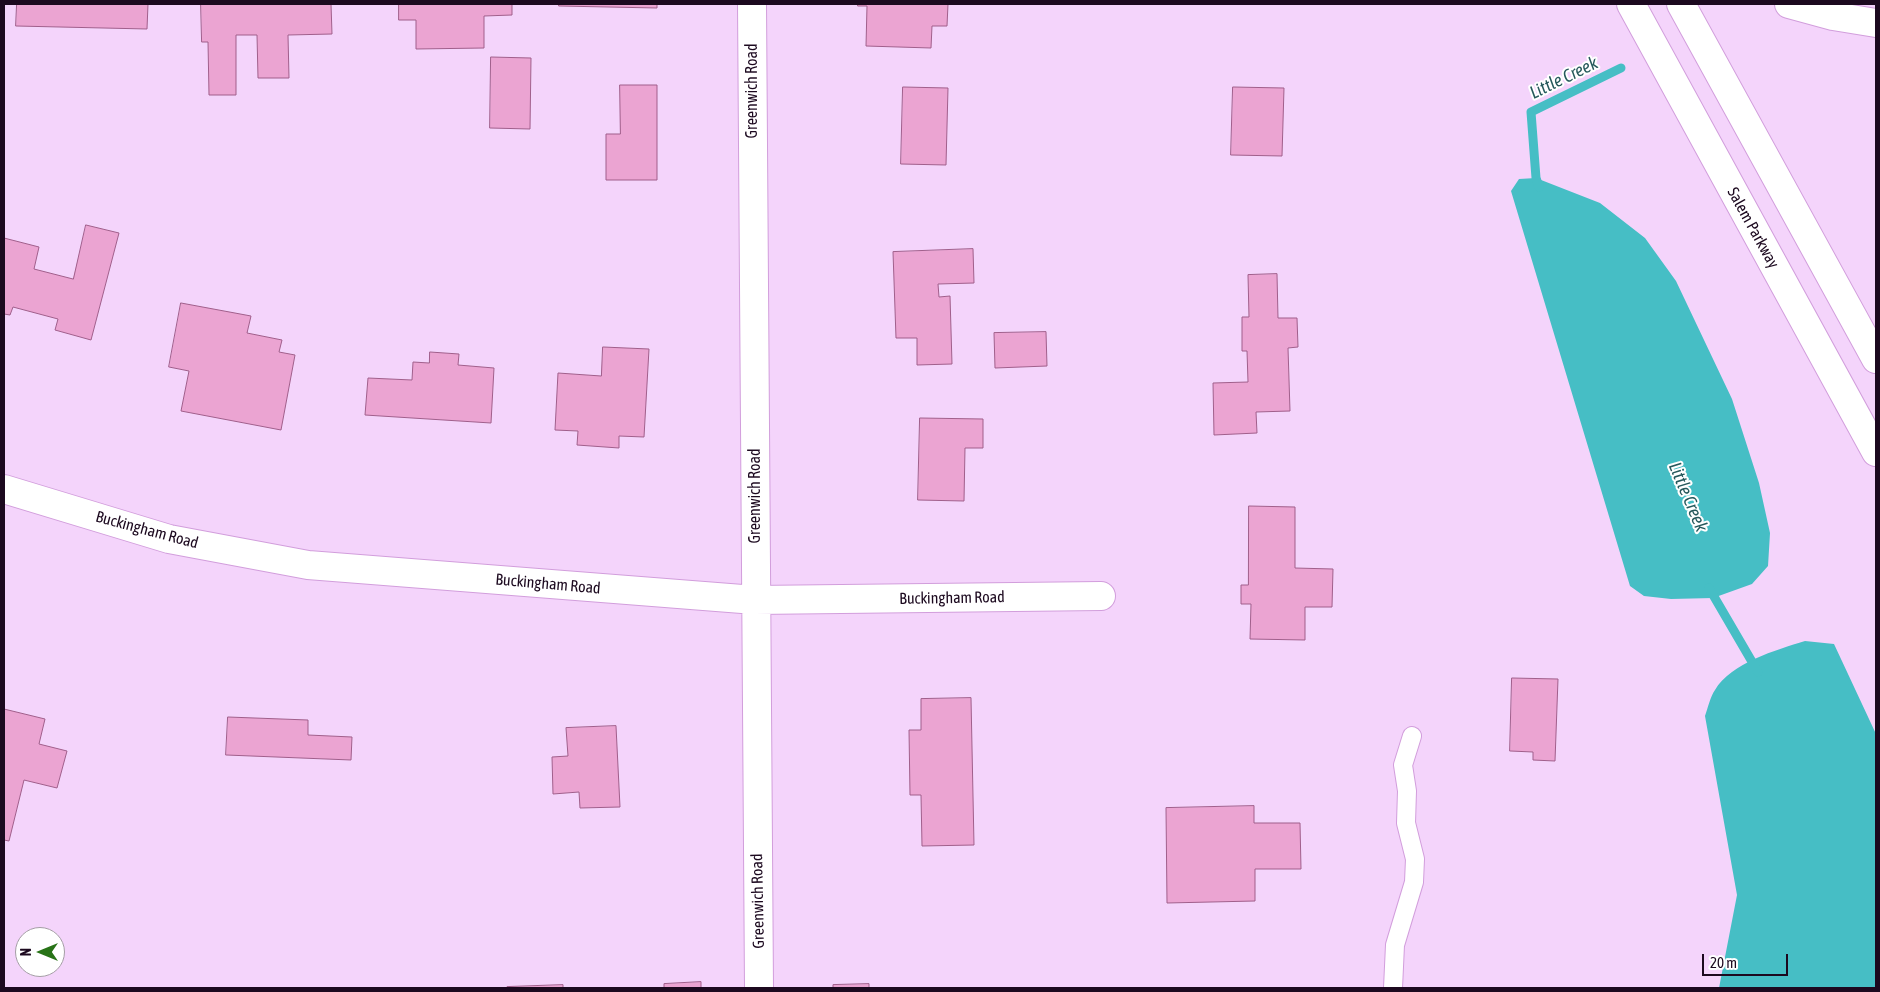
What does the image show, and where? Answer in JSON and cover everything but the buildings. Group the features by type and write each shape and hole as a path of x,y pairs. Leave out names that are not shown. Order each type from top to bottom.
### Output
{"main road":[{"name":"Greenwich Road","path":"752,4 759,988"},
{"name":"Salem Parkway","path":"1630,4 1876,452"},
{"path":"1682,4 1876,359"},
{"path":"1789,4 1833,16 1876,23"},
{"name":"Buckingham Road","path":"4,489 169,539 308,565 755,600 1101,596"}],"lane":[{"path":"1393,988 1394,945 1414,882 1415,858 1406,823 1406,790 1403,765 1412,736"}],"water":[{"path":"1536,178 1600,203 1645,238 1676,281 1732,399 1759,483 1770,533 1768,566 1752,584 1713,598 1671,599 1644,596 1630,586 1511,191 1519,179"},
{"path":"1805,641 1834,644 1876,734 1876,988 1719,988 1737,895 1705,716 1713,693 1732,672 1755,659"}],"waterway":[{"name":"Little Creek","path":"1539,187 1536,178 1531,112 1621,68"},
{"name":"Little Creek","path":"1709,588 1758,672"}]}
